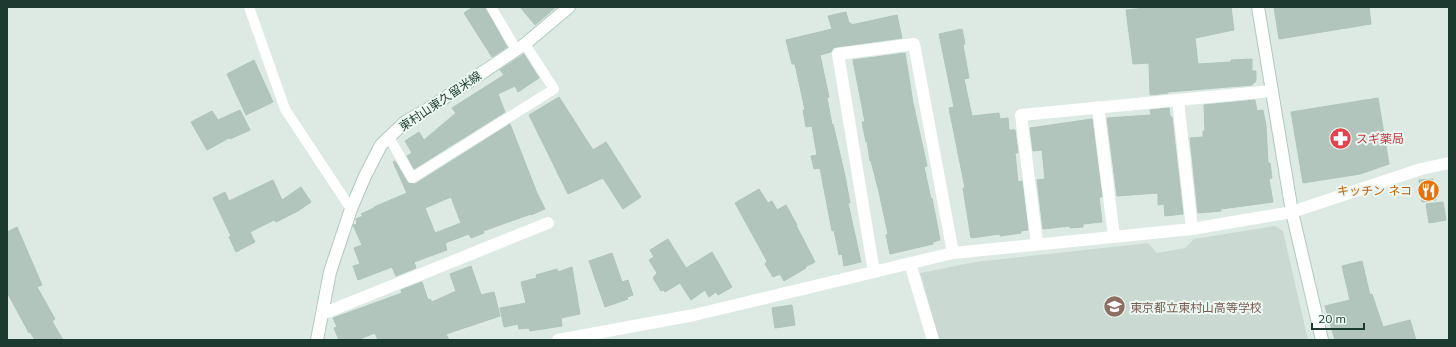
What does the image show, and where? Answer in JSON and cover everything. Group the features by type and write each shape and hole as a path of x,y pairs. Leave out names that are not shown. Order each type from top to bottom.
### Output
{"street":[{"path":"1258,7 1292,212 1322,340"},
{"name":"東村山東久留米線","path":"317,340 330,272 351,209 365,176 381,145 405,122 428,109 520,47 566,8"},
{"path":"874,272 838,54 914,44 954,253"},
{"path":"1037,244 1021,115 1272,91"},
{"path":"1178,100 1192,229"},
{"path":"1098,107 1114,237"},
{"path":"558,340 694,315 954,253 1192,229 1292,212 1421,169 1449,163"},
{"path":"322,314 548,223"},
{"path":"910,263 933,340"}],"lane":[{"path":"249,7 285,109 351,209"},
{"path":"389,137 412,178 554,89 520,47 491,7"}],"shaded area":[{"name":"東京都立東村山高等学校","path":"1275,226 1283,231 1308,340 939,340 920,273 975,262 1148,243 1157,253 1185,248 1194,239"}],"building":[{"path":"473,7 485,7 507,47 492,57 464,13"},
{"path":"520,7 556,7 535,25"},
{"path":"1156,7 1231,7 1234,30 1195,38 1198,64 1252,59 1252,71 1256,71 1256,81 1252,85 1168,92 1150,95 1149,63 1133,64 1126,10"},
{"path":"1274,7 1369,7 1371,24 1279,39"},
{"path":"846,12 851,25 897,15 902,38 837,47 833,48 831,52 820,55 829,97 827,98 832,125 833,124 845,176 850,203 848,203 861,262 844,266 842,254 839,255 834,230 832,231 820,168 814,169 811,156 817,155 812,126 806,127 803,110 805,110 795,64 792,64 786,40 832,29 828,16"},
{"path":"962,29 965,44 963,45 969,78 964,79 972,116 999,113 1000,119 1008,118 1009,130 1015,130 1018,153 1015,153 1018,182 1022,181 1028,230 1021,231 1021,233 971,238 963,188 965,188 949,108 954,107 939,34"},
{"path":"905,53 913,103 927,166 924,167 940,240 933,242 933,244 890,254 886,235 888,234 862,122 865,122 853,60"},
{"path":"524,54 539,78 518,92 515,86 498,94 505,112 414,169 407,156 412,153 405,141 419,132 424,140 456,113 452,108 504,75 500,70"},
{"path":"254,60 273,102 246,115 227,74"},
{"path":"559,97 593,150 606,142 641,197 623,209 603,178 568,194 529,115"},
{"name":"スギ薬局","path":"1378,98 1389,164 1360,174 1303,183 1291,112"},
{"path":"1255,100 1257,111 1263,110 1266,126 1268,163 1270,163 1272,178 1269,179 1273,202 1221,209 1221,211 1198,213 1190,138 1203,137 1203,131 1205,131 1204,105"},
{"path":"1169,108 1170,116 1172,117 1183,214 1165,216 1164,204 1158,205 1158,193 1117,196 1107,118 1151,115 1150,110"},
{"path":"240,110 250,130 230,139 229,138 207,150 191,122 212,111 218,120"},
{"path":"1092,119 1102,197 1099,197 1102,222 1083,224 1083,227 1070,228 1070,226 1043,229 1037,180 1045,179 1042,150 1033,151 1030,128"},
{"path":"510,124 537,193 545,209 483,231 484,233 471,238 469,234 445,243 447,250 414,262 416,268 396,276 392,267 358,280 353,266 360,264 354,248 362,245 353,225 357,224 356,219 363,216 361,214 374,207 407,193 393,162 395,161 408,183 415,184","holes":["451,197 461,223 435,233 425,208"]},
{"name":"キッチン ネコ","path":"1433,179 1436,200 1422,202 1419,180"},
{"path":"273,180 282,200 301,187 311,202 298,211 276,222 274,220 250,232 255,242 236,252 229,237 231,236 213,198 225,192 229,201"},
{"path":"759,189 768,203 772,201 777,210 786,205 815,262 784,281 780,274 773,277 765,264 767,261 735,203"},
{"path":"1443,202 1446,220 1429,223 1426,204"},
{"path":"17,227 42,285 37,287 55,319 52,321 63,340 35,340 30,332 29,333 7,292 7,232"},
{"path":"668,239 686,268 712,252 732,287 718,295 716,292 709,297 705,290 691,300 680,283 665,292 663,290 661,291 653,278 657,273 649,260 654,257 650,250"},
{"path":"612,253 622,282 628,280 633,295 627,297 628,299 605,307 589,261"},
{"path":"1362,261 1370,295 1372,294 1383,327 1410,320 1416,340 1335,340 1325,306 1350,300 1342,266"},
{"path":"471,266 481,295 494,292 500,316 446,334 449,340 378,340 375,333 357,340 339,340 334,328 337,327 333,318 402,293 401,290 422,282 428,300 430,299 432,302 456,291 450,274"},
{"path":"572,267 580,314 561,318 562,326 530,331 529,328 519,329 518,324 504,327 500,308 526,303 521,282 537,278 536,275 557,269 558,272"},
{"path":"792,305 795,325 775,328 772,308"}],"place":[{"name":"スギ薬局","path":"1340,138"},
{"name":"キッチン ネコ","path":"1428,190"},
{"name":"東京都立東村山高等学校","path":"1115,307"}]}
